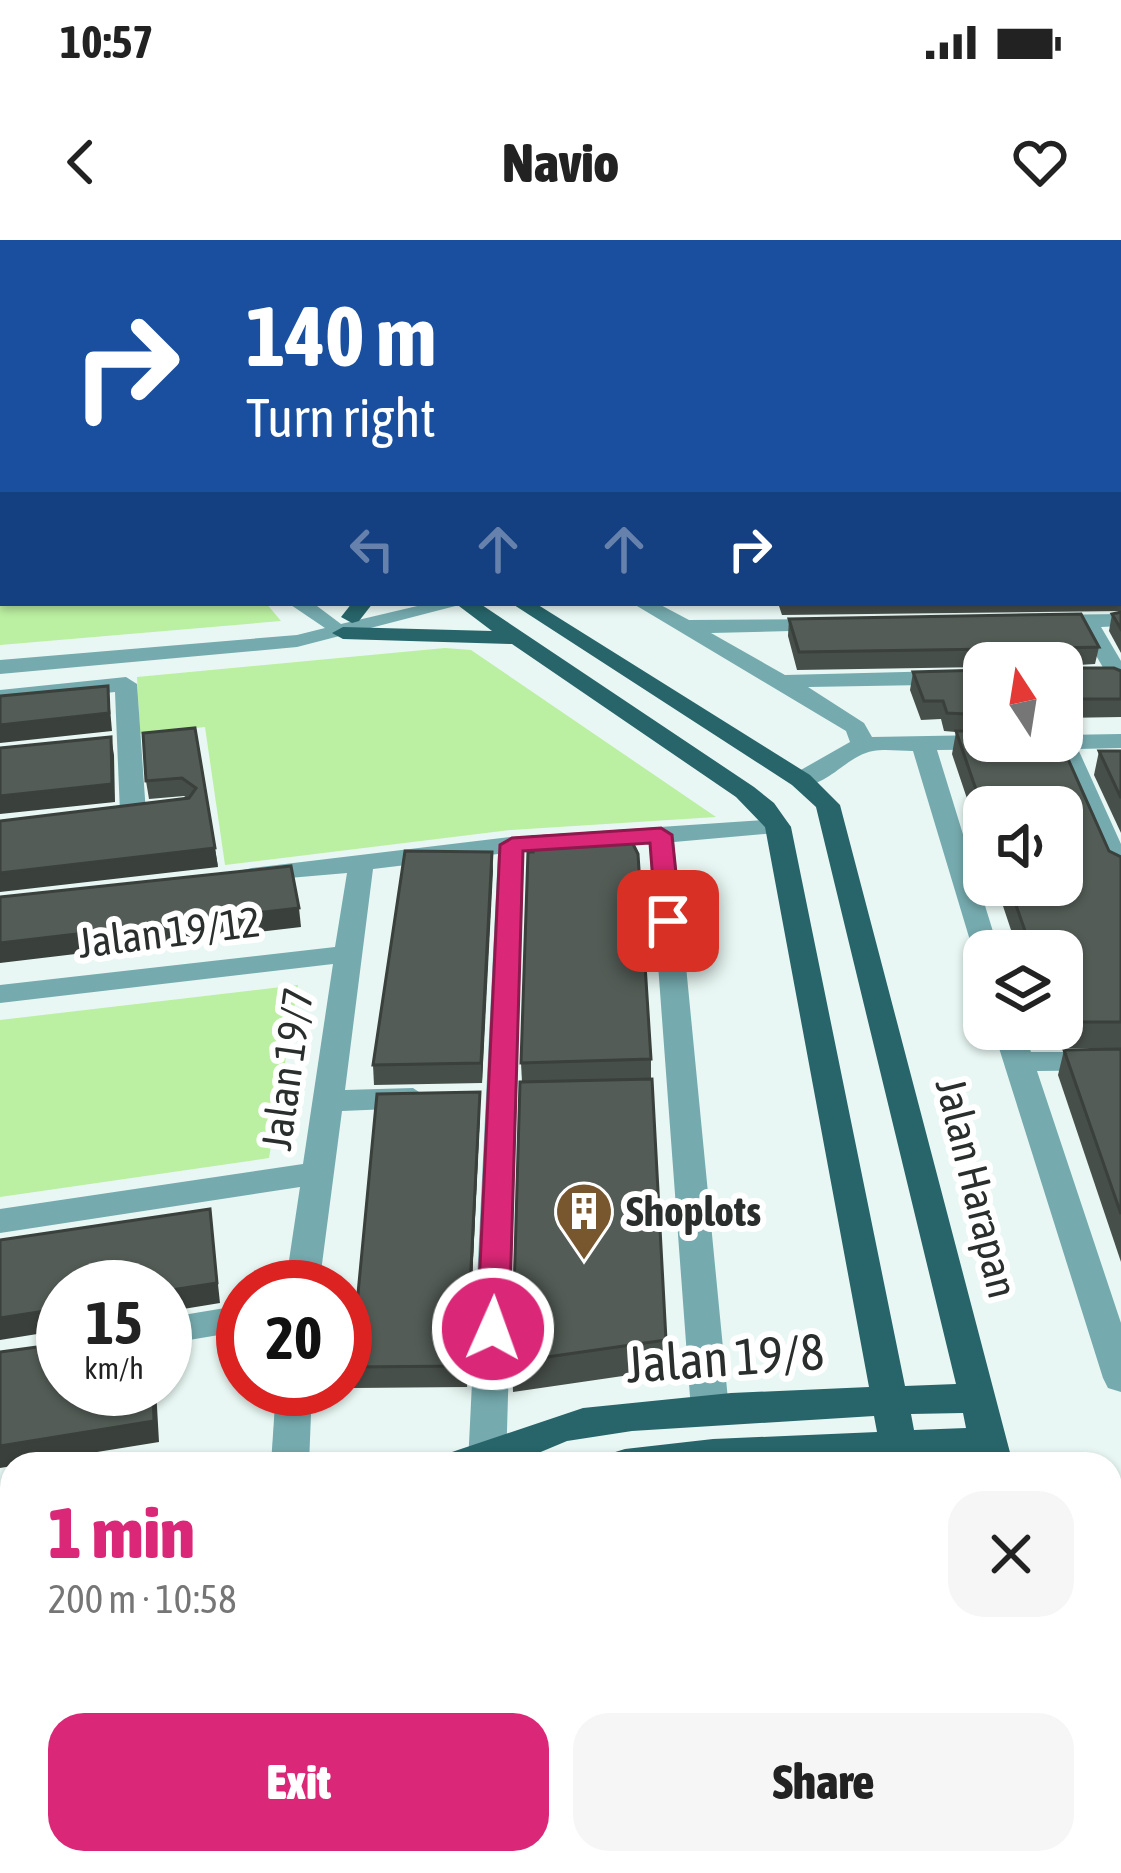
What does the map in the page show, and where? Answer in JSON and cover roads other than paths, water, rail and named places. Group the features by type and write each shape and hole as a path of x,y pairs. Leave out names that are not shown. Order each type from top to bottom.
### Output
{"main road":[{"path":"466,606 745,792 778,827 899,1452"},
{"name":"Jalan Harapan","path":"525,606 801,779 827,806 992,1452"},
{"path":"347,619 517,638"},
{"name":"Jalan 19/8","path":"506,1452 578,1423 710,1410 978,1398"}],"street":[{"path":"307,606 347,619 440,606"},
{"path":"0,667 297,641 347,619 396,606"},
{"path":"647,606 836,712 856,728 863,744"},
{"path":"1087,620 1115,676"},
{"path":"1019,621 1121,620"},
{"path":"684,627 862,624"},
{"path":"781,681 963,677"},
{"path":"0,697 126,685 128,741 122,814 166,809"},
{"path":"1083,742 1121,741"},
{"path":"801,779 827,769 863,744 963,743"},
{"path":"922,744 979,930"},
{"path":"1072,762 1121,873"},
{"path":"226,879 512,845 778,827"},
{"path":"661,835 672,1093 710,1410"},
{"path":"480,1452 512,845"},
{"name":"Jalan 19/7","path":"306,1260 362,862"},
{"name":"Jalan 19/12","path":"0,994 349,954"},
{"path":"1014,1050 1121,1378"},
{"path":"1018,1062 1121,1061"},
{"path":"328,1100 437,1098"},
{"path":"0,1221 318,1173"},
{"path":"291,1452 293,1416"}],"place":[{"name":"Shoplots","path":"584,1262"}]}
